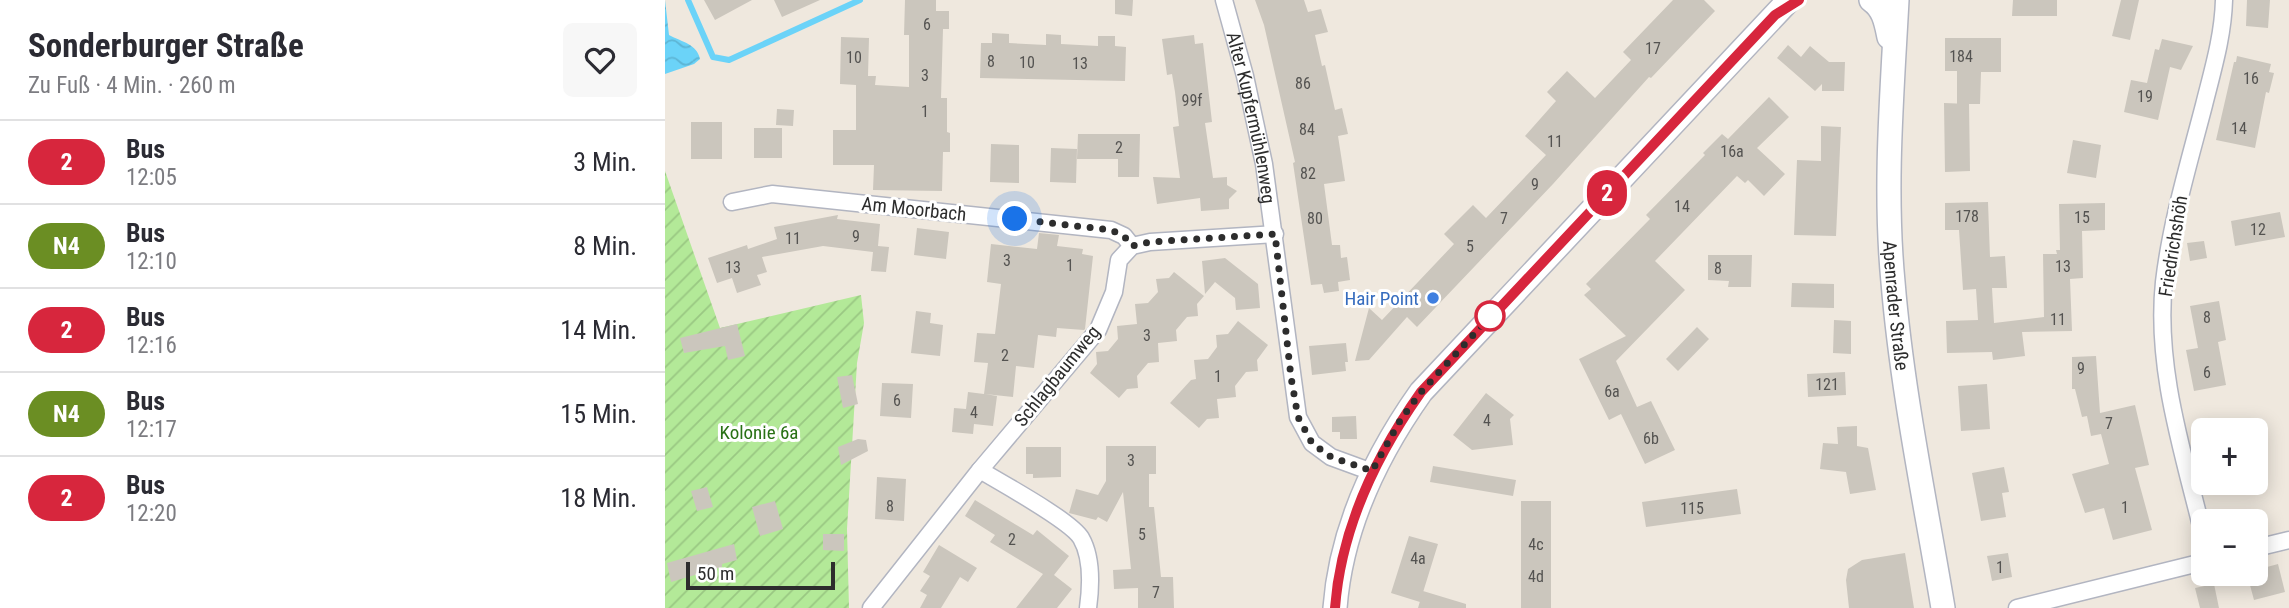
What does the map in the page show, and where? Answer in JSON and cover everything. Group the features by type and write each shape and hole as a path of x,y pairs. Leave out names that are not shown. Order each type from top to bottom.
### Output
{"street":[{"name":"Alter Kupfermühlenweg","path":"1224,0 1245,76 1263,164 1275,234 1298,417 1312,443 1331,457 1372,471"},
{"path":"1335,608 1343,555 1353,519 1372,471 1401,419 1421,392 1782,8 1798,0"},
{"path":"1871,0 1885,17 1894,61"},
{"name":"Apenrader Straße","path":"1897,0 1889,151 1892,281 1904,377 1943,608"},
{"name":"Friedrichshöh","path":"2197,509 2170,398 2163,336 2164,284 2185,177 2223,30 2224,0"},
{"name":"Am Moorbach","path":"731,202 772,194 1111,230 1124,236 1132,246"},
{"path":"1132,246 1150,242 1275,234"},
{"name":"Schlagbaumweg","path":"871,608 980,470 1098,330 1114,292 1119,260 1132,246"},
{"path":"980,470 1080,535 1087,551 1090,590 1088,608"},
{"path":"2268,545 2289,540"},
{"path":"2017,608 2191,565"}],"green space":[{"name":"Kolonie 6a","path":"665,171 720,328 861,295 864,323 857,363 847,529 849,608 665,608"}],"water":[{"path":"665,0 669,35 696,50 700,59 694,64 665,74"}],"building":[{"path":"704,0 752,0 715,20"},
{"path":"774,0 820,0 782,17"},
{"path":"905,0 936,0 936,11 949,11 949,29 943,29 941,98 947,98 950,152 943,152 942,191 873,190 874,165 833,165 833,130 856,130 856,85 840,84 841,37 869,38 868,76 876,76 875,85 909,87 909,35 904,35"},
{"path":"1115,0 1133,0 1132,16 1115,14"},
{"path":"1255,0 1304,0 1308,12 1321,9 1328,32 1315,35 1335,110 1342,108 1348,134 1338,136 1345,181 1324,184 1332,245 1340,245 1341,258 1347,257 1350,280 1338,282 1339,291 1324,293 1322,284 1311,285 1293,163 1295,162 1264,25"},
{"path":"1673,0 1704,0 1715,11 1651,78 1649,77 1553,184 1417,327 1407,317 1369,360 1355,361 1369,308 1382,320 1454,244 1444,234 1473,205 1486,218 1546,155 1525,136 1556,101 1547,92 1567,71 1595,98 1631,60 1623,52"},
{"path":"2013,0 2057,0 2057,16 2012,16"},
{"path":"2121,0 2139,0 2130,40 2112,36"},
{"path":"2247,0 2270,0 2268,28 2246,26"},
{"path":"992,33 1009,34 1009,43 1046,45 1046,34 1061,35 1061,44 1098,46 1098,36 1115,36 1115,46 1126,47 1125,81 980,78 981,43 992,43"},
{"path":"1194,35 1195,44 1203,43 1212,122 1205,123 1213,178 1227,177 1227,185 1237,191 1229,199 1229,209 1201,211 1200,198 1157,204 1153,177 1180,178 1173,127 1179,126 1175,92 1172,74 1167,75 1162,39"},
{"path":"1945,38 2001,38 2001,72 1981,72 1980,104 1957,104 1957,71 1945,71"},
{"path":"2162,39 2193,46 2181,70 2170,67 2158,120 2124,112 2131,80 2147,83 2155,49 2159,50"},
{"path":"1788,45 1801,57 1810,46 1829,62 1845,62 1844,91 1822,91 1822,84 1815,91 1777,58"},
{"path":"2237,56 2271,64 2269,72 2274,73 2269,93 2266,92 2255,148 2216,140"},
{"path":"1769,97 1789,117 1757,148 1785,174 1764,196 1748,180 1745,183 1737,176 1655,261 1685,290 1616,361 1637,407 1651,401 1675,450 1645,464 1621,414 1609,420 1579,359 1626,336 1584,295 1591,289 1586,284 1650,219 1646,215 1705,155 1703,153 1722,134 1728,139"},
{"path":"1944,103 1969,104 1970,171 1945,172"},
{"path":"777,109 794,110 793,126 776,125"},
{"path":"691,122 722,122 722,159 691,159"},
{"path":"1821,126 1841,127 1836,236 1794,235 1797,160 1821,161"},
{"path":"754,128 782,128 782,158 754,158"},
{"path":"1078,134 1140,134 1139,177 1118,177 1118,159 1077,159"},
{"path":"2073,140 2101,145 2096,178 2067,173"},
{"path":"991,144 1019,145 1019,183 990,182"},
{"path":"1051,148 1077,149 1076,183 1050,182"},
{"path":"1988,202 1990,257 2005,256 2007,288 1992,288 1994,323 2044,317 2043,254 2057,254 2056,250 2060,250 2059,204 2105,203 2105,230 2082,231 2083,278 2070,279 2072,331 2022,332 2025,356 1993,360 1992,352 1947,353 1946,321 1978,320 1976,289 1963,290 1959,230 1945,230 1945,203"},
{"path":"2280,212 2285,237 2235,246 2231,221"},
{"path":"838,215 837,219 880,224 878,246 889,247 886,272 871,271 873,252 823,246 762,257 767,272 757,275 761,285 737,293 732,278 717,283 708,258 747,245 748,249 777,239 774,227"},
{"path":"917,228 949,232 946,259 914,255"},
{"path":"1039,233 1059,235 1057,246 1083,249 1082,254 1093,256 1085,329 1057,328 1056,337 1038,335 1034,368 1016,366 1013,397 985,394 997,396 993,426 974,424 973,434 952,432 954,408 966,409 968,392 984,394 988,363 974,362 977,333 995,334 1001,284 987,282 991,244 1037,249"},
{"path":"2204,241 2207,258 2190,261 2187,243"},
{"path":"1708,255 1752,255 1751,287 1728,287 1729,281 1708,280"},
{"path":"1225,258 1258,284 1260,308 1236,310 1235,298 1215,282 1205,294 1202,261"},
{"path":"1174,272 1204,296 1197,304 1198,316 1187,317 1176,330 1177,341 1158,343 1159,362 1148,363 1137,376 1138,388 1127,389 1119,398 1090,373 1097,364 1096,352 1108,351 1118,339 1117,326 1137,324 1135,304 1148,303 1158,292 1156,279 1169,278"},
{"path":"1792,283 1834,284 1834,308 1791,307"},
{"path":"2219,301 2226,340 2218,342 2226,385 2194,391 2186,350 2198,348 2190,306"},
{"path":"916,311 931,313 930,323 943,325 940,356 911,353"},
{"path":"1834,320 1851,321 1851,354 1833,353"},
{"path":"1238,321 1268,345 1257,360 1258,371 1246,372 1235,386 1236,397 1217,399 1219,418 1207,419 1199,428 1170,403 1191,380 1196,379 1194,360 1208,359 1217,347 1216,335 1228,334"},
{"path":"737,324 745,356 728,360 725,346 684,353 680,338"},
{"path":"1697,327 1709,339 1678,371 1666,359"},
{"path":"1346,343 1346,371 1312,375 1309,346"},
{"path":"2096,356 2100,413 2135,405 2149,465 2135,468 2152,530 2113,540 2104,508 2085,513 2072,474 2109,464 2101,434 2091,436 2087,416 2082,417 2075,389 2072,389 2072,357"},
{"path":"1845,372 1846,395 1808,397 1807,374"},
{"path":"852,375 858,404 843,408 837,377"},
{"path":"882,383 913,384 911,418 880,416"},
{"path":"1987,384 1990,429 1961,431 1958,386"},
{"path":"1486,393 1514,415 1510,419 1513,445 1472,450 1453,435"},
{"path":"1356,416 1357,439 1340,439 1340,432 1332,432 1332,417"},
{"path":"1857,426 1857,446 1868,448 1876,490 1850,494 1846,472 1820,469 1823,443 1838,444 1837,427"},
{"path":"858,439 866,440 868,451 841,465 838,447"},
{"path":"1106,446 1156,446 1156,474 1149,474 1149,507 1154,507 1161,577 1173,577 1174,608 1138,608 1138,588 1114,589 1113,570 1131,569 1123,492 1107,522 1098,517 1096,520 1069,513 1076,489 1098,495 1106,481"},
{"path":"1026,447 1061,447 1061,477 1033,478 1033,474 1026,474"},
{"path":"1433,466 1516,480 1513,496 1430,482"},
{"path":"2004,467 2009,492 2002,493 2006,517 1981,521 1972,473"},
{"path":"877,477 906,479 904,521 875,519"},
{"path":"707,487 713,507 697,511 691,491"},
{"path":"1737,489 1741,514 1646,527 1642,502"},
{"path":"975,500 1033,535 1037,530 1069,556 1054,575 1072,589 1057,608 1016,608 1043,574 990,542 995,535 965,516"},
{"path":"775,501 783,529 760,536 752,507"},
{"path":"1521,501 1551,501 1551,608 1521,608"},
{"path":"823,534 844,534 844,551 823,550"},
{"path":"1409,536 1438,544 1420,602 1391,593"},
{"path":"734,544 737,560 671,582 667,563"},
{"path":"939,545 977,568 968,582 960,577 941,608 920,608 927,595 920,591 930,576 923,572"},
{"path":"1905,553 1914,608 1849,608 1846,580 1848,569 1862,560"},
{"path":"2008,553 2012,577 1992,581 1987,556"},
{"path":"2278,564 2285,592 2254,600 2250,586 2268,586 2268,567"},
{"path":"2214,586 2219,608 2200,608 2195,588"},
{"path":"1423,591 1466,604 1466,608 1418,608"}],"waterway":[{"path":"688,0 713,57 729,60 860,0"}],"bus line":[{"name":"2","path":"1335,608 1343,555 1353,519 1372,471 1401,419 1421,392 1775,15 1799,0"}],"place":[{"name":"Hair Point","path":"1433,298"}],"route":[{"path":"1015,219 1111,230 1124,236 1132,246 1150,242 1275,234 1298,417 1312,443 1331,457 1372,471 1401,419 1421,392 1496,310 1490,316"}]}
